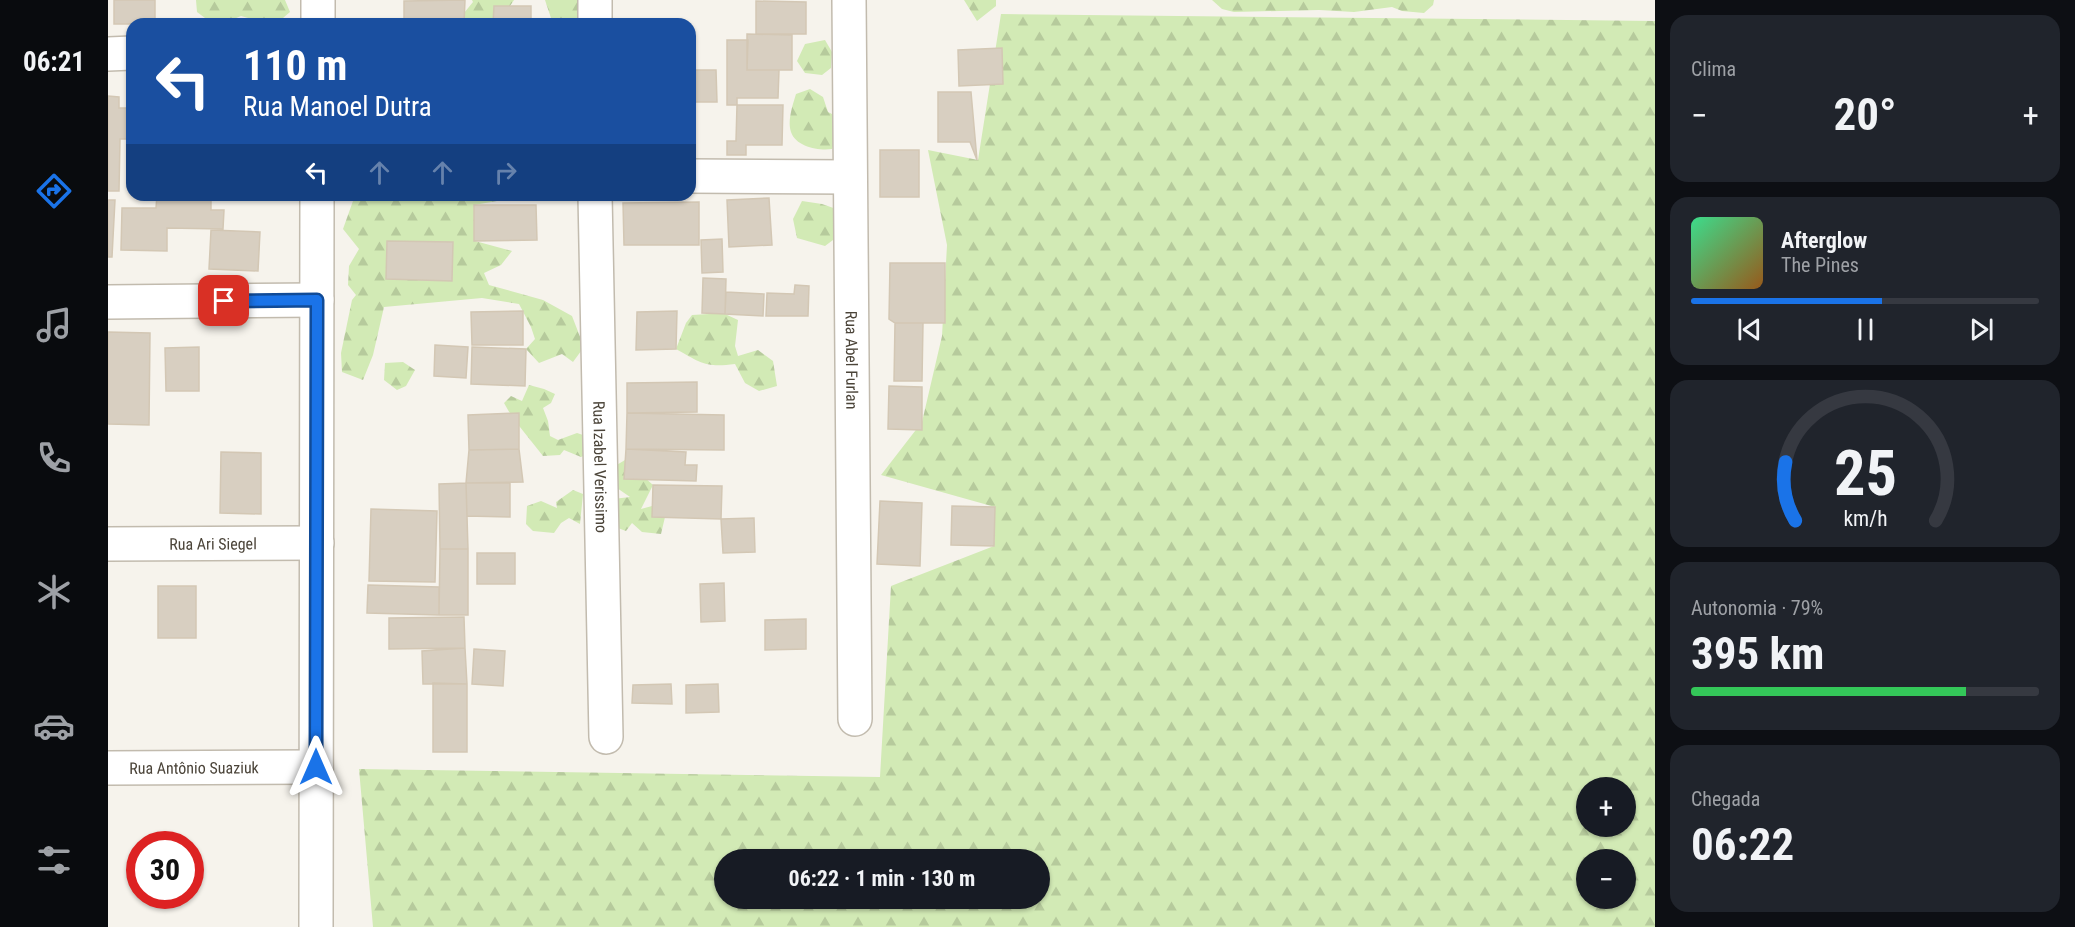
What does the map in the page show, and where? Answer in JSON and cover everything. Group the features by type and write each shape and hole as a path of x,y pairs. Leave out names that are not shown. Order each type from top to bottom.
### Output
{"street":[{"path":"318,0 318,18"},
{"path":"595,0 595,18"},
{"name":"Rua Abel Furlan","path":"849,0 855,719"},
{"path":"108,54 126,53"},
{"path":"696,176 850,177"},
{"path":"316,927 317,201"},
{"name":"Rua Izabel Verissimo","path":"595,201 606,737"},
{"path":"108,302 317,300"},
{"name":"Rua Ari Siegel","path":"108,544 317,543"},
{"name":"Rua Antônio Suaziuk","path":"108,768 316,767"}],"green space":[{"path":"196,0 285,0 290,12 283,18 241,16 205,18 197,12"},
{"path":"472,0 514,0 510,6 494,6 493,18 464,18 464,13 473,2"},
{"path":"545,0 593,0 597,18 551,18"},
{"path":"964,0 996,0 996,6 977,21"},
{"path":"1212,0 1434,0 1433,5 1424,13 1402,11 1392,7 1354,12 1319,10 1234,12 1222,9"},
{"path":"1001,14 1655,21 1655,927 373,927 359,769 880,777 891,586 994,546 995,507 881,475 922,422 942,336 947,245 928,150 978,160"},
{"path":"825,40 832,52 831,68 822,75 805,73 797,61 805,44"},
{"path":"810,89 823,97 828,112 838,117 832,149 815,148 803,144 791,132 790,118 796,94"},
{"path":"353,201 497,201 474,205 475,241 512,251 501,265 484,273 489,285 543,300 572,316 584,347 573,362 562,354 539,363 526,349 535,339 519,304 482,298 384,307 373,355 363,380 342,372 341,353 352,300 356,295 348,285 349,266 359,249 343,229"},
{"path":"802,201 822,204 842,211 841,234 825,246 797,238 793,219"},
{"path":"725,314 738,320 735,346 738,356 758,350 773,361 777,386 759,391 745,383 735,364 710,365 676,349 686,323 692,315"},
{"path":"403,362 415,370 406,386 397,390 384,380 385,363"},
{"path":"529,385 555,394 551,403 543,408 550,436 558,440 577,433 589,437 590,453 581,457 564,450 560,455 543,456 512,417 504,403 511,396 522,401"},
{"path":"625,460 653,485 641,509 652,506 665,517 661,534 642,532 632,523 626,531 607,524 613,499 630,497 617,488 610,469"},
{"path":"573,490 583,494 580,524 569,518 561,523 554,533 533,531 526,524 527,506 541,501 557,508 556,502"}],"building":[{"path":"114,0 155,0 155,18 126,18 126,24 114,24"},
{"path":"465,0 464,18 404,18 404,1"},
{"path":"756,1 806,2 806,34 756,34"},
{"path":"494,6 531,6 531,18 493,18"},
{"path":"747,34 792,35 792,70 747,70"},
{"path":"727,40 748,40 747,70 779,70 778,98 737,98 737,105 727,105"},
{"path":"1002,48 1003,84 959,86 958,50"},
{"path":"696,70 716,70 717,102 696,102"},
{"path":"938,92 971,92 977,160 970,142 938,142"},
{"path":"108,96 119,97 119,108 126,108 126,139 120,139 119,191 108,191"},
{"path":"737,105 783,105 782,145 746,145 746,155 727,155 727,141 736,141"},
{"path":"880,150 919,150 919,197 880,197"},
{"path":"769,198 772,245 729,247 727,200"},
{"path":"108,200 115,200 112,257 108,257"},
{"path":"157,201 211,201 211,210 224,210 223,229 167,228 167,251 121,250 122,208 156,208"},
{"path":"699,202 699,245 624,245 623,203"},
{"path":"474,205 536,205 537,240 474,241"},
{"path":"211,230 260,232 258,271 209,269"},
{"path":"722,239 723,272 702,273 701,240"},
{"path":"387,241 453,242 452,281 386,279"},
{"path":"890,263 945,263 945,323 895,323 889,319"},
{"path":"703,278 726,279 725,314 702,313"},
{"path":"795,285 809,286 808,316 766,316 767,293 794,294"},
{"path":"726,292 764,294 763,316 725,314"},
{"path":"523,311 523,345 472,345 471,312"},
{"path":"677,311 676,349 636,350 637,312"},
{"path":"895,323 923,323 922,381 894,381"},
{"path":"108,332 150,333 149,425 108,424"},
{"path":"435,345 468,347 466,378 434,376"},
{"path":"199,347 199,391 166,391 165,348"},
{"path":"472,347 526,349 525,386 471,384"},
{"path":"697,382 697,412 627,413 627,383"},
{"path":"889,386 922,387 922,430 888,429"},
{"path":"519,413 519,449 469,450 468,415"},
{"path":"627,413 724,415 724,450 626,449"},
{"path":"519,449 523,482 466,483 469,450"},
{"path":"626,449 686,452 685,465 697,465 696,481 624,479"},
{"path":"221,452 261,453 261,514 220,513"},
{"path":"466,483 468,549 440,549 439,484"},
{"path":"466,483 510,483 510,517 467,516"},
{"path":"653,485 722,486 721,519 652,517"},
{"path":"880,501 922,503 920,566 877,564"},
{"path":"952,506 995,507 994,546 951,545"},
{"path":"371,509 437,511 435,582 369,581"},
{"path":"754,518 755,552 723,553 721,519"},
{"path":"440,549 468,549 468,615 439,615"},
{"path":"477,553 515,553 515,584 477,584"},
{"path":"724,583 725,621 701,622 700,584"},
{"path":"368,585 439,587 439,615 367,613"},
{"path":"158,586 196,586 196,638 158,638"},
{"path":"464,617 465,648 389,649 389,618"},
{"path":"806,619 806,649 765,650 765,620"},
{"path":"465,648 467,684 423,684 422,651"},
{"path":"474,649 505,651 503,686 472,684"},
{"path":"433,683 467,684 467,752 433,752"},
{"path":"671,684 672,704 632,703 633,685"},
{"path":"718,684 719,712 686,713 686,685"}],"route":[{"path":"224,301 317,300 316,767"}]}
